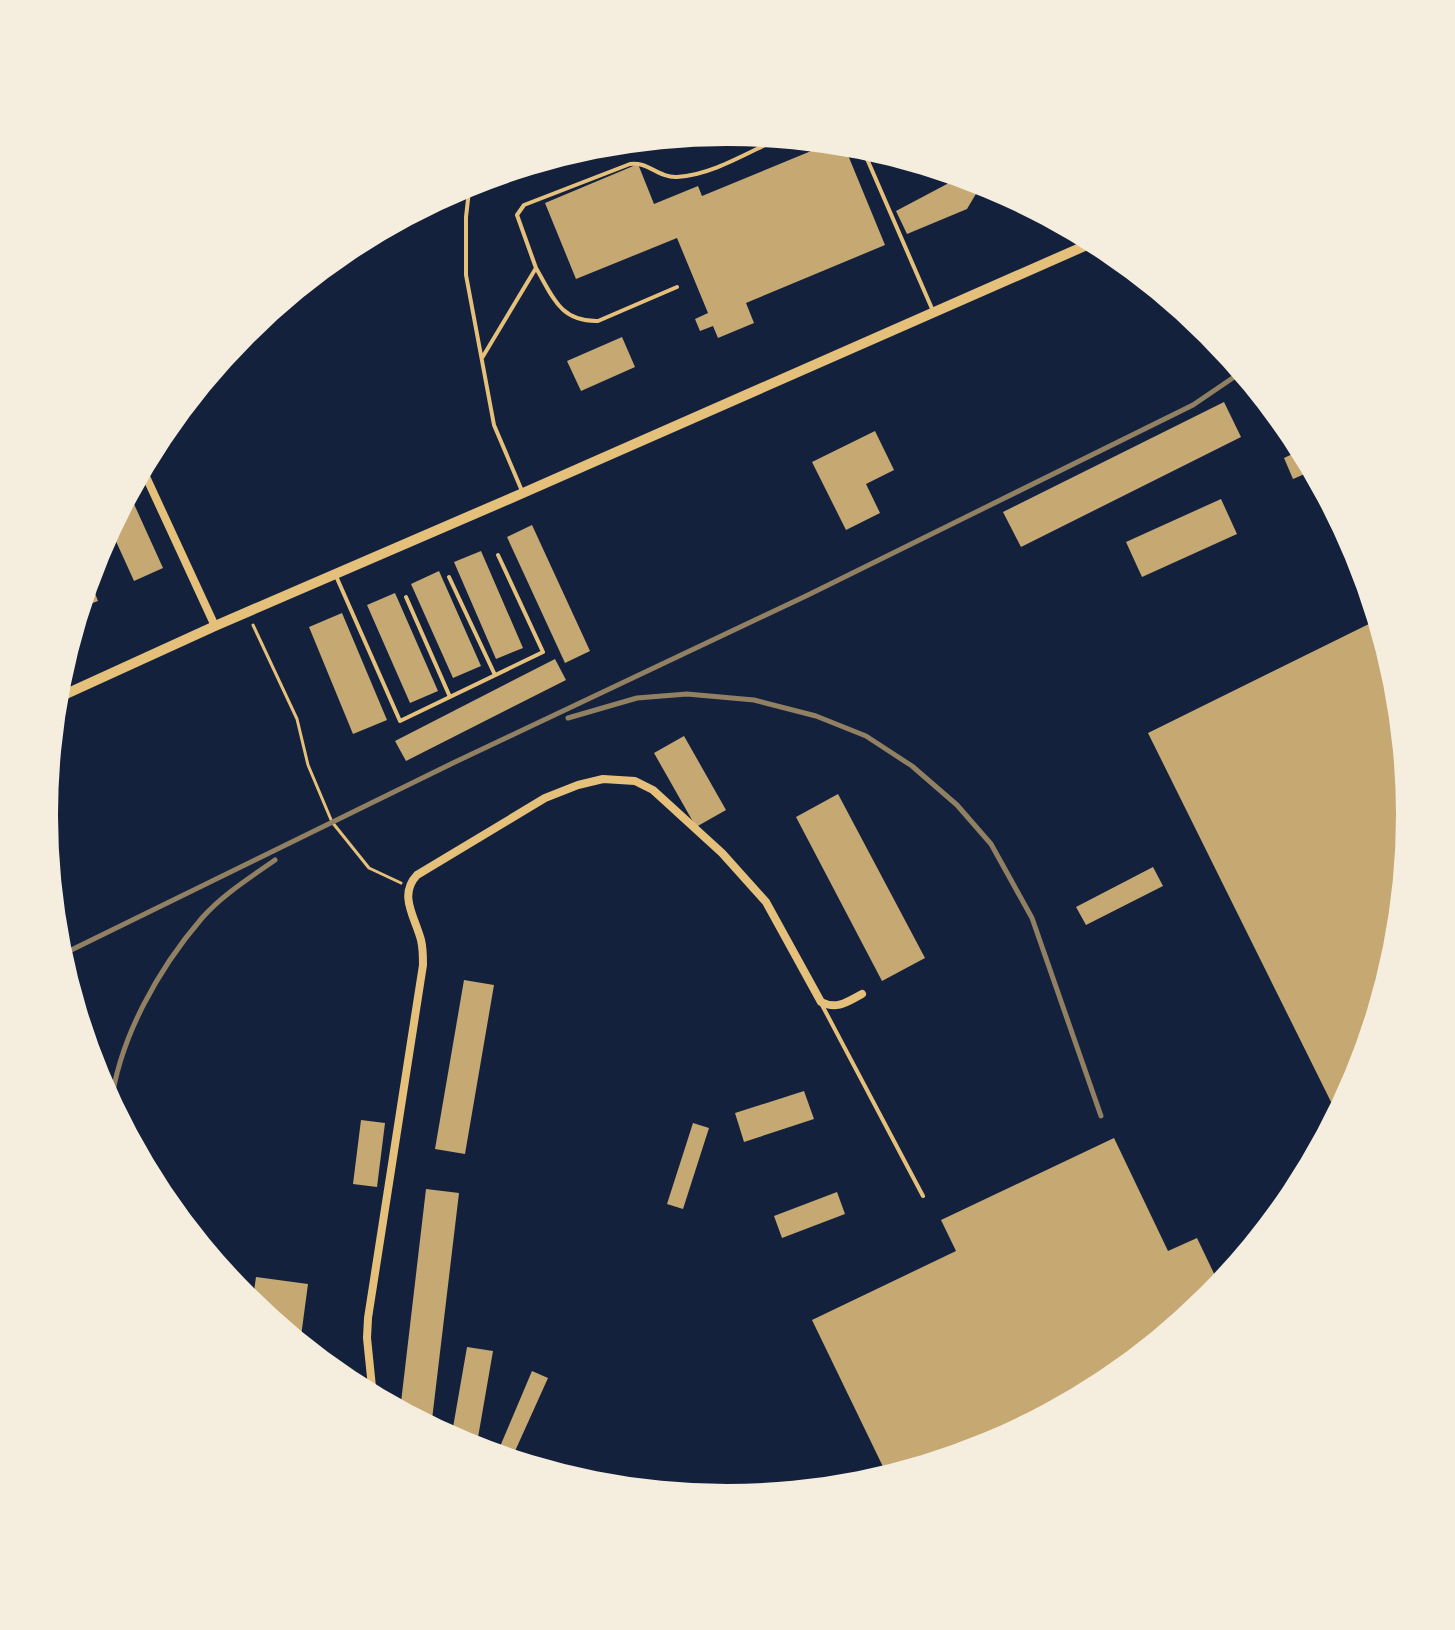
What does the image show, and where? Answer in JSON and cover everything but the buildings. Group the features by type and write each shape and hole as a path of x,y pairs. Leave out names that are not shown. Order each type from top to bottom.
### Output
{"street":[{"path":"70,692 246,612 1082,247"},
{"path":"148,480 215,626"},
{"path":"371,1382 368,1318 423,965 421,938 407,897 408,887 417,875 545,798 603,779 635,781 653,790 722,853 766,902 821,1002 831,1007 837,1006 862,994"}],"lane":[{"path":"677,287 598,321 585,321 561,310 536,268 517,215 519,209 530,201 630,164 641,164 668,176 693,174 759,147"},
{"path":"868,160 934,312"},
{"path":"468,197 466,275 494,425 523,493"},
{"path":"482,358 536,268"},
{"path":"335,574 400,721 543,652 498,555"},
{"path":"449,577 495,675"},
{"path":"406,597 450,697"},
{"path":"821,1002 923,1196"}],"path":[{"path":"246,612 297,719 308,765 332,822 369,868 408,887"}],"railway":[{"path":"72,950 453,763 808,595 1193,405 1234,377"},
{"path":"568,718 637,698 687,694 754,700 816,716 866,736 912,766 957,805 991,844 1032,918 1101,1116"},
{"path":"114,1083 143,1005 186,938 210,910 275,860"}]}
